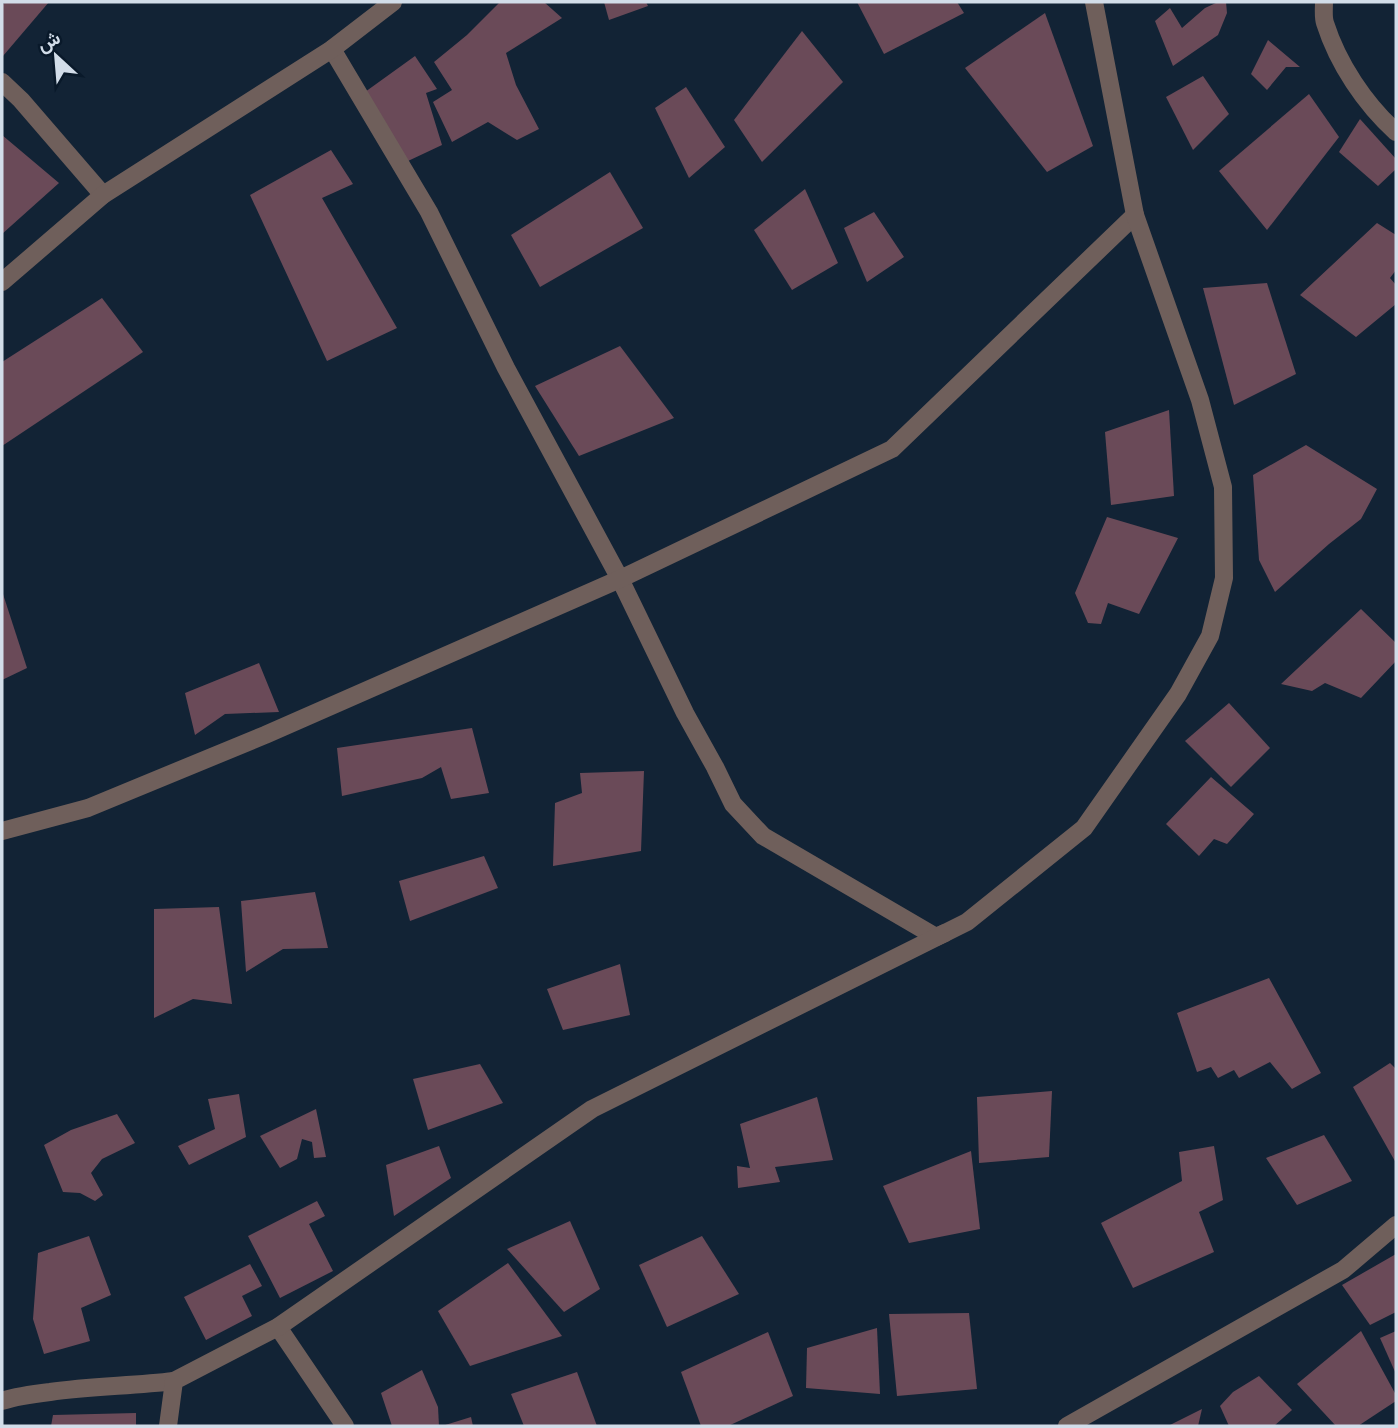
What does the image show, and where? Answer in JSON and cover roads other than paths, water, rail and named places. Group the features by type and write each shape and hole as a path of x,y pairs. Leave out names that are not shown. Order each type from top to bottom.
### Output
{"street":[{"path":"2,282 103,195 332,49 393,2"},
{"path":"2,1401 16,1396 74,1388 174,1381 278,1327 592,1109 967,922 1084,828 1178,694 1210,636 1224,579 1223,487 1200,400 1135,215 1094,2"},
{"path":"1324,2 1324,22 1346,72 1381,119 1396,132"},
{"path":"332,49 429,212 506,368 620,579 733,804 763,836 936,937 967,922"},
{"path":"2,82 21,100 103,195"},
{"path":"2,831 88,808 265,735 620,579 892,449 1135,215"},
{"path":"1067,1426 1343,1270 1396,1225"},
{"path":"278,1327 345,1426"},
{"path":"168,1426 174,1381"}]}
